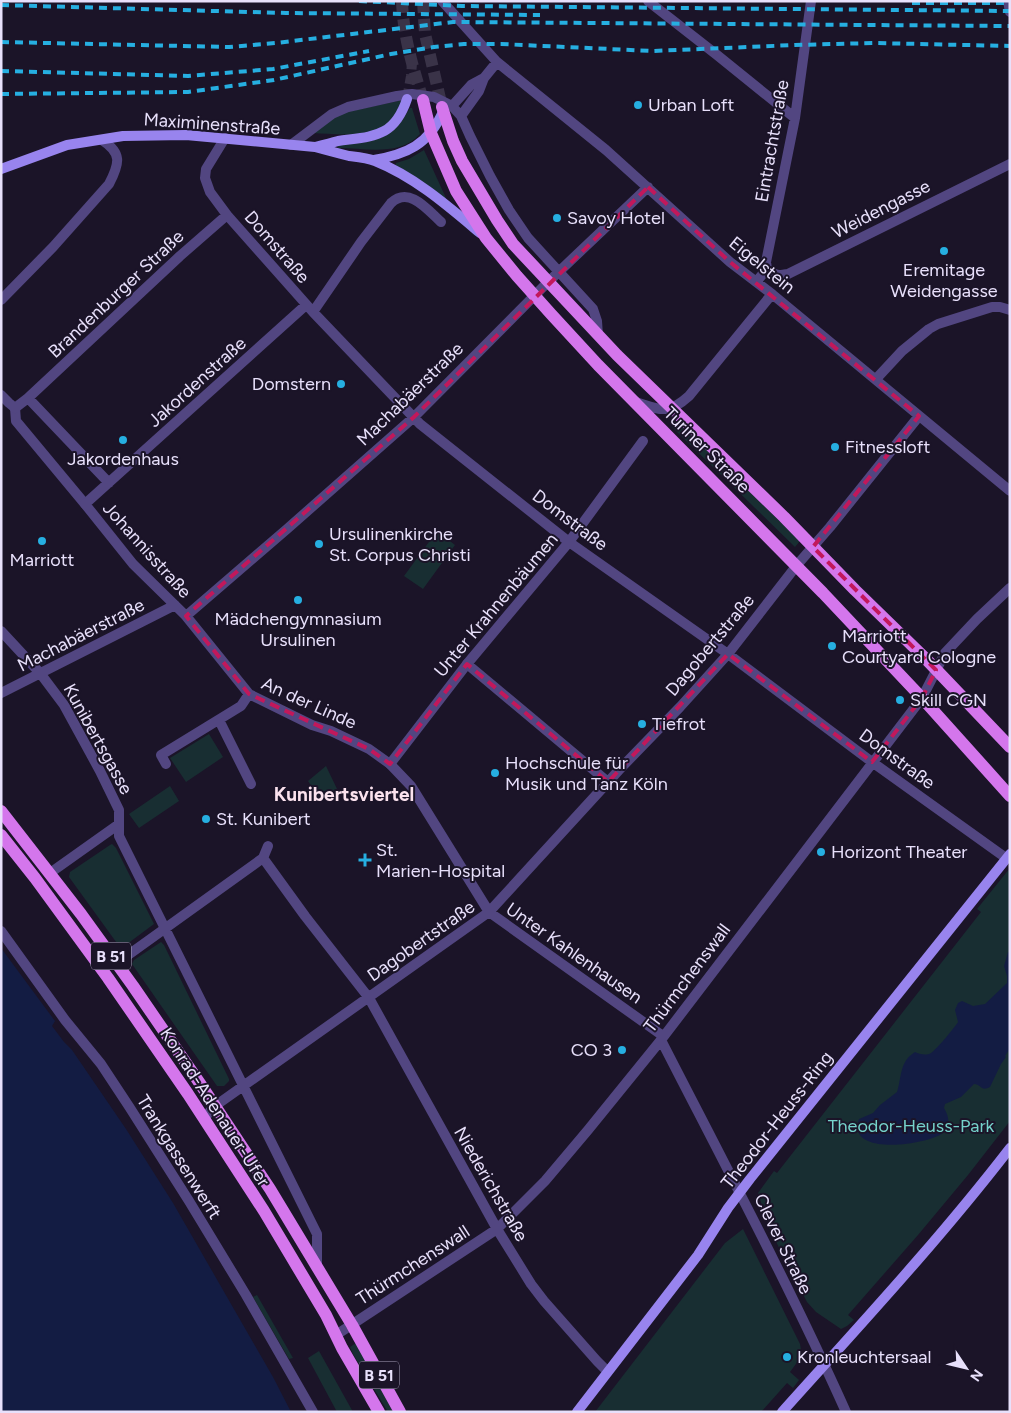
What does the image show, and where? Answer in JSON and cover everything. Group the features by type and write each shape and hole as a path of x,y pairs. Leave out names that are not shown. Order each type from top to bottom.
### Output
{"main road":[{"name":"Maximinenstraße","path":"315,147 338,141 363,139 383,132 397,120 407,99"},
{"name":"Turiner Straße","path":"439,104 431,133 456,191 486,238 551,314 797,565 922,698 1010,796"},
{"name":"Turiner Straße","path":"439,104 462,161 492,213 513,244 598,336 813,547 1009,745"},
{"name":"Maximinenstraße","path":"374,160 392,157 416,147 431,133 439,104"},
{"name":"Maximinenstraße","path":"1,169 67,145 123,136 186,134 315,147 374,160 393,169 414,181 447,205 486,238"},
{"name":"Konrad-Adenauer-Ufer","path":"1,811 50,873 116,963 215,1106 270,1189 317,1266 400,1412"},
{"name":"Konrad-Adenauer-Ufer","path":"1,835 108,978 204,1118 264,1212 326,1315 379,1412"},
{"name":"Theodor-Heuss-Ring","path":"577,1412 698,1255 740,1193 1008,856"},
{"path":"782,1412 912,1267 975,1193 1010,1148"}],"street":[{"name":"Eigelstein","path":"442,1 497,62 606,150 730,262 876,379 1010,491"},
{"path":"648,1 795,118"},
{"name":"Eintrachtstraße","path":"767,269 766,262 795,118 811,1"},
{"path":"1008,1 1010,12"},
{"path":"461,116 479,91 484,78 497,62"},
{"path":"439,104 484,78"},
{"name":"Maximinenstraße","path":"291,145 332,114 348,107 412,94 426,95 439,104"},
{"path":"439,104 461,116 490,176 528,238 593,309 597,321 598,336"},
{"name":"Domstraße","path":"225,138 206,169 205,178 210,192 226,215 309,309 420,424 570,542 728,654 872,762 1008,856"},
{"path":"1,300 110,184 115,171 117,156 110,145 102,140"},
{"name":"Weidengasse","path":"767,269 773,274 788,274 1010,164"},
{"name":"Machabäerstraße","path":"186,616 414,417 548,282 648,187"},
{"name":"Jakordenstraße","path":"109,483 309,309 360,242 396,199 411,198 421,204 441,222"},
{"name":"Brandenburger Straße","path":"28,398 226,215"},
{"path":"756,282 767,269"},
{"path":"636,402 660,410 678,406 689,396 772,294"},
{"path":"876,379 902,351 934,326 992,307 1010,310"},
{"name":"Johannisstraße","path":"2,397 15,408 16,422 134,564 186,616"},
{"path":"15,408 28,398"},
{"name":"Johannisstraße","path":"28,398 109,483 85,504"},
{"name":"Dagobertstraße","path":"204,1118 215,1106 489,912 728,654 797,565 919,416"},
{"name":"Unter Krahnenbäumen","path":"390,764 467,664 570,542 643,441"},
{"name":"Thürmchenswall","path":"336,1335 496,1229 545,1181 662,1038 922,698 945,653 1010,588"},
{"name":"Machabäerstraße","path":"1,693 175,605"},
{"name":"An der Linde","path":"186,616 249,694 312,725 331,731 369,749 390,764"},
{"name":"Kunibertsgasse","path":"1,631 40,673 64,705 119,810 119,824"},
{"path":"467,664 608,782"},
{"path":"166,764 161,755 241,706 249,694"},
{"path":"219,720 251,784"},
{"name":"Unter Kahlenhausen","path":"390,764 412,786 489,912 662,1038"},
{"path":"50,873 119,824"},
{"name":"Konrad-Adenauer-Ufer","path":"119,824 119,836 317,1234 317,1266"},
{"path":"116,963 263,858 268,846"},
{"name":"Niederichstraße","path":"263,858 305,916 369,998 496,1229 531,1284 607,1371"},
{"name":"Trankgassenwerft","path":"1,931 66,1020 101,1064 130,1108 246,1295 313,1412"},
{"name":"Clever Straße","path":"662,1038 740,1193 846,1412"}],"highlighted area":[{"path":"648,187 730,262 919,416 813,547 936,670 922,698 872,762 728,654 608,782 467,664 390,764 369,749 249,694 186,616 414,417"}],"green space":[{"path":"403,100 394,117 378,129 356,134 313,133 335,116"},
{"path":"410,108 412,108 420,134 412,141 392,149 338,148 337,145 361,143 380,138 396,127"},
{"path":"424,150 446,200 416,177 395,166 396,163 409,159"},
{"path":"677,421 800,541 795,547 672,427"},
{"path":"437,531 455,545 423,589 404,576"},
{"path":"209,734 223,757 186,782 170,758"},
{"path":"326,766 338,791 322,802 308,781"},
{"path":"170,786 179,801 139,828 129,814"},
{"path":"112,844 116,848 154,924 123,947 119,946 69,877 70,872"},
{"name":"Theodor-Heuss-Park","path":"1010,868 1010,1121 918,1235 848,1315 854,1320 841,1329 816,1312 807,1302 769,1228 758,1193 774,1171 777,1173 981,912 977,909"},
{"path":"161,942 229,1079 224,1086 217,1086 132,964 134,960"},
{"path":"743,1229 800,1344 800,1356 790,1372 799,1380 793,1388 787,1383 761,1412 595,1412 725,1243"},
{"path":"257,1295 293,1358 289,1359 253,1297"},
{"path":"356,1343 393,1412 388,1412 353,1354 350,1347"},
{"path":"319,1351 353,1412 337,1412 308,1358"}],"water":[{"path":"1,948 55,1021 52,1026 72,1050 126,1129 173,1203 273,1377 291,1412 1,1412"},
{"path":"1008,952 1010,953 1010,1048 990,1087 985,1089 974,1084 961,1097 945,1104 944,1108 948,1121 947,1127 943,1133 935,1137 906,1144 890,1145 864,1139 858,1131 859,1119 873,1113 897,1092 902,1070 910,1056 915,1052 925,1055 931,1053 946,1038 958,1022 955,1010 958,1003 962,1001 973,1006 985,1004 1007,983 1004,966"}],"tunnel":[{"path":"402,1 406,39 423,100"},
{"path":"423,1 425,34 442,107"},
{"path":"407,99 412,63"}],"railway":[{"path":"359,1 462,6 1010,11"},
{"path":"912,3 1010,3"},
{"path":"1,5 286,13 540,15"},
{"path":"1,42 229,47 453,22 1010,26"},
{"path":"1,94 188,92 274,80 391,54 464,44 653,51 875,43 1010,46"},
{"path":"1,71 188,76 273,69 369,51"}],"place":[{"name":"Urban Loft","path":"638,105"},
{"name":"Savoy Hotel","path":"557,218"},
{"name":"Eremitage Weidengasse","path":"944,251"},
{"name":"Domstern","path":"341,384"},
{"name":"Jakordenhaus","path":"123,440"},
{"name":"Fitnessloft","path":"835,447"},
{"name":"Marriott","path":"42,541"},
{"name":"Ursulinenkirche St. Corpus Christi","path":"319,544"},
{"name":"Mädchengymnasium Ursulinen","path":"298,600"},
{"name":"Marriott Courtyard Cologne","path":"832,646"},
{"name":"Skill CGN","path":"900,700"},
{"name":"Tiefrot","path":"642,724"},
{"name":"Hochschule für Musik und Tanz Köln","path":"495,773"},
{"name":"St. Kunibert","path":"206,819"},
{"name":"Horizont Theater","path":"821,852"},
{"name":"St. Marien-Hospital","path":"365,860"},
{"name":"CO 3","path":"622,1050"},
{"name":"Kronleuchtersaal","path":"787,1357"}],"district":[{"name":"Kunibertsviertel","path":"344,794"}]}
